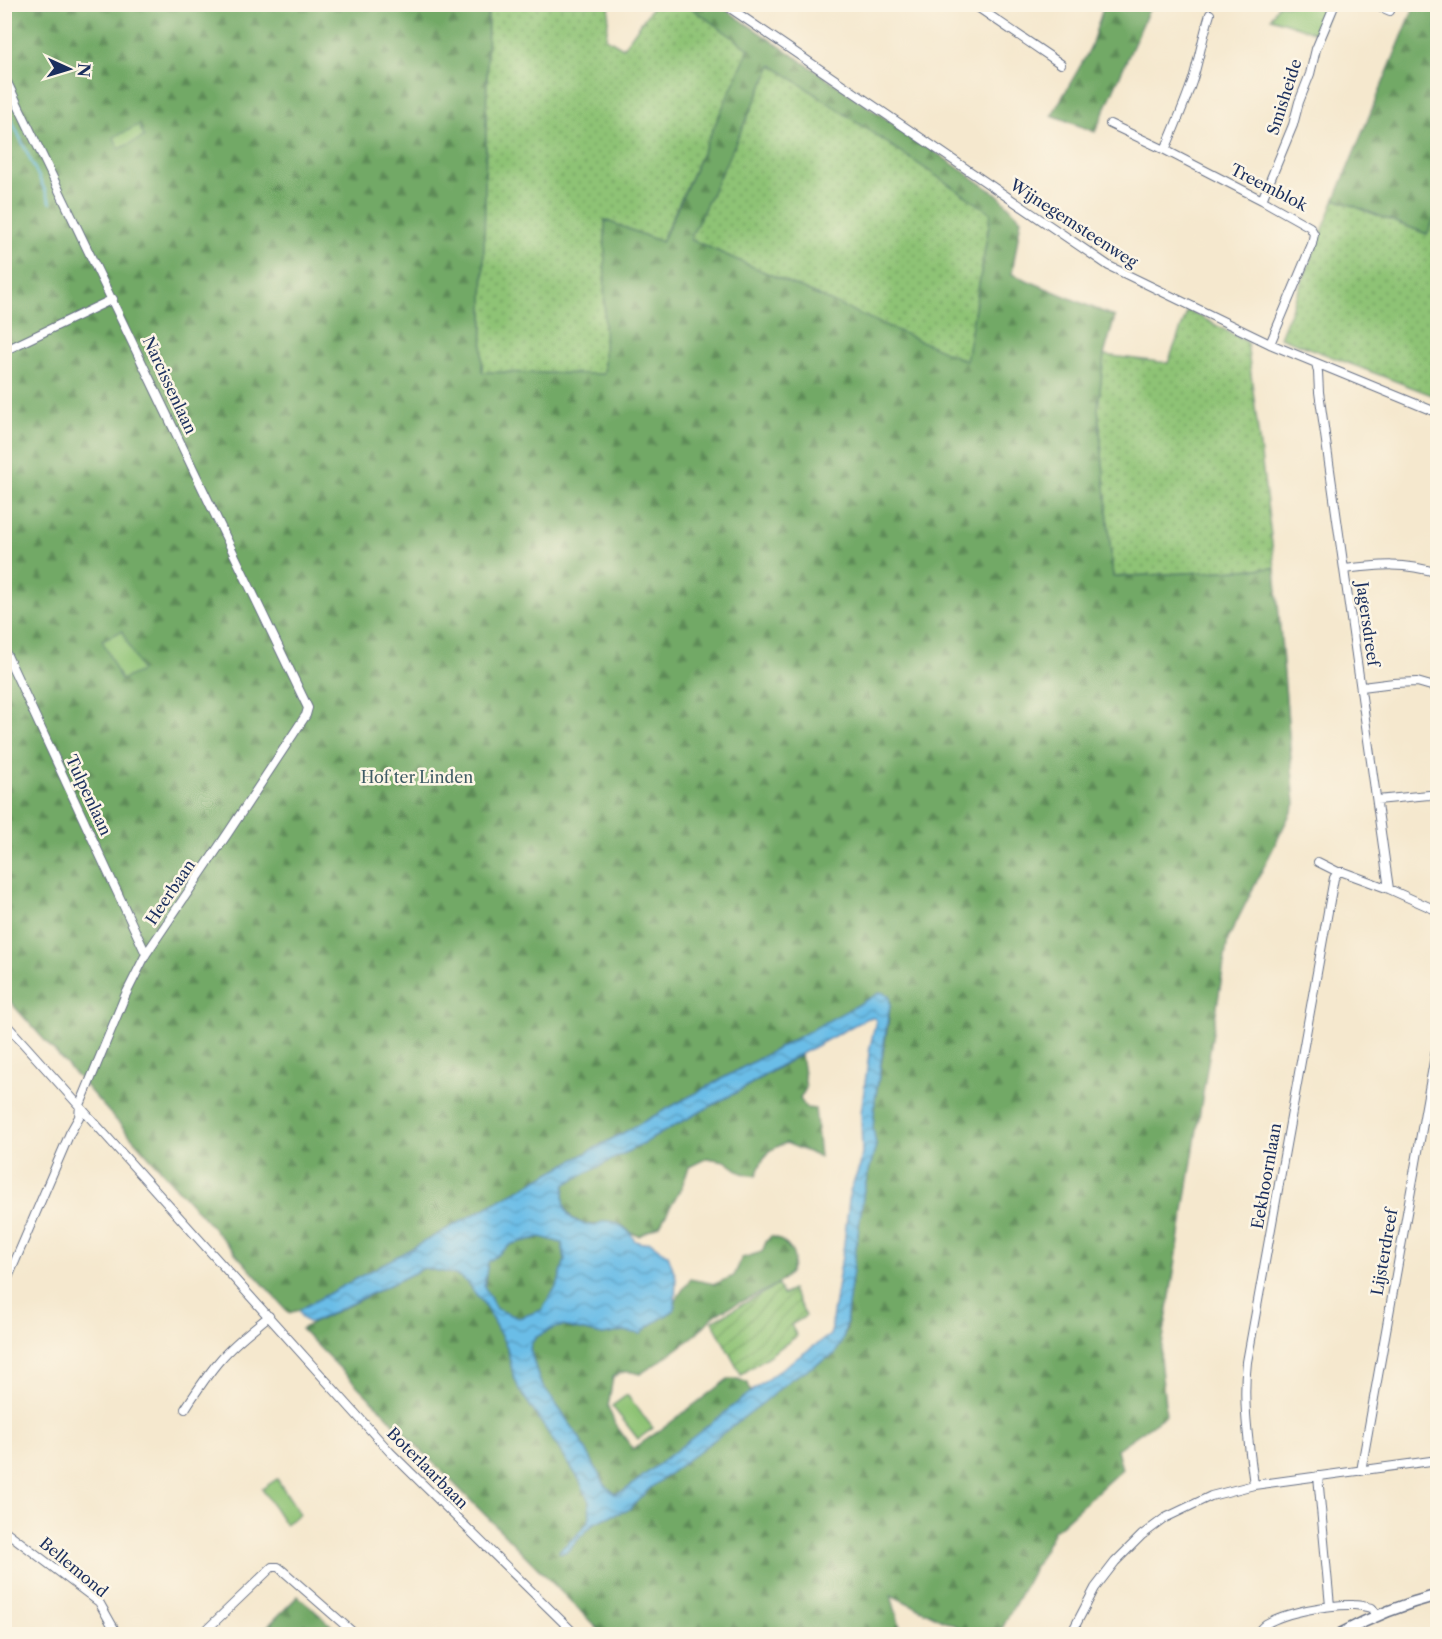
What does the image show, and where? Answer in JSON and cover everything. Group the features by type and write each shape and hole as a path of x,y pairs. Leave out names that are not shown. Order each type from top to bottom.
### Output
{"main road":[{"path":"1340,1635 1377,1615 1437,1595"}],"street":[{"name":"Wijnegemsteenweg","path":"724,4 1091,255 1126,276 1270,344 1437,413"},
{"path":"973,4 1061,64"},
{"name":"Smisheide","path":"1262,200 1293,125 1316,49 1335,4"},
{"path":"1374,4 1390,11"},
{"path":"1165,150 1193,77 1210,14"},
{"name":"Narcissenlaan","path":"4,76 308,708"},
{"name":"Treemblok","path":"1110,124 1165,150 1310,226 1314,234 1312,244 1270,344"},
{"path":"4,351 113,299"},
{"name":"Jagersdreef","path":"1316,363 1389,889"},
{"path":"1345,569 1380,564 1403,565 1437,573"},
{"name":"Tulpenlaan","path":"4,649 146,954"},
{"path":"1362,687 1417,682 1437,688"},
{"name":"Heerbaan","path":"4,1287 70,1133 79,1118 80,1105 125,996 146,954 306,715 308,708"},
{"path":"1377,800 1437,796"},
{"path":"1318,862 1337,873 1343,872 1389,889 1437,911"},
{"name":"Eekhoornlaan","path":"1254,1485 1245,1408 1246,1370 1337,873"},
{"name":"Boterlaarbaan","path":"4,1022 390,1452 574,1635"},
{"name":"Lijsterdreef","path":"1361,1471 1437,1039"},
{"path":"185,1409 221,1359 235,1344 269,1316"},
{"path":"1071,1635 1095,1588 1115,1562 1142,1535 1165,1518 1211,1496 1254,1485 1437,1460"},
{"path":"1318,1476 1330,1606"},
{"name":"Bellemond","path":"4,1530 99,1602 117,1635"},
{"path":"202,1635 272,1567 278,1567 355,1635"},
{"path":"1256,1635 1263,1626 1274,1620 1330,1606 1355,1605 1372,1608 1377,1615"}],"green space":[{"name":"Hof ter Linden","path":"4,5 488,5 482,372 604,374 605,220 662,242 749,49 687,5 719,5 998,195 1021,219 1012,274 1115,317 1104,355 1098,408 1113,577 1275,568 1295,804 1228,939 1160,1358 1166,1415 1117,1449 1122,1469 1054,1531 999,1634 965,1634 964,1630 891,1595 902,1634 603,1634 301,1329 424,1268 461,1277 484,1304 507,1347 519,1389 579,1479 589,1501 588,1522 559,1552 567,1551 594,1523 626,1511 649,1489 792,1378 835,1354 847,1329 847,1313 864,1189 876,1145 873,1128 875,1100 888,1025 889,996 835,1018 789,1042 299,1310 289,1313 5,996","holes":["772,65 991,213 966,361 690,239"]},
{"path":"488,5 610,5 606,38 623,48 654,5 687,5 750,49 661,242 605,220 605,374 482,372"},
{"path":"1104,5 1151,5 1095,132 1052,115 1090,49"},
{"path":"1278,5 1331,5 1319,34 1271,18"},
{"path":"1415,5 1437,5 1438,211 1427,234 1335,199"},
{"path":"772,65 991,213 966,362 690,239"},
{"path":"139,125 144,137 119,149 114,137"},
{"path":"1335,199 1427,234 1437,211 1437,397 1280,337"},
{"path":"1188,310 1247,342 1275,568 1113,577 1098,408 1104,355 1168,363"},
{"path":"122,631 141,671 121,680 102,640"},
{"path":"801,1054 806,1088 800,1099 806,1108 815,1109 820,1157 786,1143 774,1148 766,1155 756,1176 742,1173 725,1161 707,1158 689,1167 682,1186 660,1225 639,1236 623,1226 583,1224 572,1218 563,1206 565,1184 646,1142"},
{"path":"771,1236 783,1242 792,1252 794,1262 788,1275 770,1288 713,1317 683,1345 640,1374 626,1372 613,1377 608,1407 615,1424 633,1449 728,1379 738,1379 748,1383 751,1393 624,1491 615,1494 605,1485 579,1437 539,1380 530,1349 531,1344 536,1337 563,1326 603,1335 624,1331 641,1334 672,1311 690,1279 715,1284 734,1276 742,1258 762,1252"},
{"path":"541,1237 562,1243 565,1259 558,1284 542,1310 519,1318 496,1309 484,1286 488,1262 512,1244"},
{"path":"778,1285 783,1295 792,1290 806,1316 791,1325 797,1336 741,1375 712,1321"},
{"path":"627,1395 653,1428 638,1439 612,1406"},
{"path":"277,1479 300,1514 285,1524 262,1489"},
{"path":"298,1596 341,1634 260,1634"}],"water":[{"path":"881,992 889,996 890,1005 875,1100 873,1128 876,1145 864,1189 846,1329 838,1349 835,1354 792,1378 649,1489 632,1507 594,1523 567,1551 559,1552 588,1522 589,1501 579,1479 519,1389 507,1347 484,1304 461,1277 424,1268 311,1323 300,1315 299,1310","holes":["867,1018 876,1020 861,1113 862,1153 860,1166 850,1191 830,1335 778,1371 624,1491 615,1494 605,1485 579,1437 539,1380 530,1349 531,1344 536,1337 563,1326 603,1335 624,1331 641,1334 649,1326 673,1311 676,1277 668,1255 650,1242 635,1241 618,1224 607,1221 596,1226 572,1219 565,1209 565,1184 646,1142","541,1237 562,1243 565,1259 558,1284 542,1310 519,1318 496,1309 484,1286 488,1262 512,1244"]}],"waterway":[{"path":"4,104 51,203"}]}
